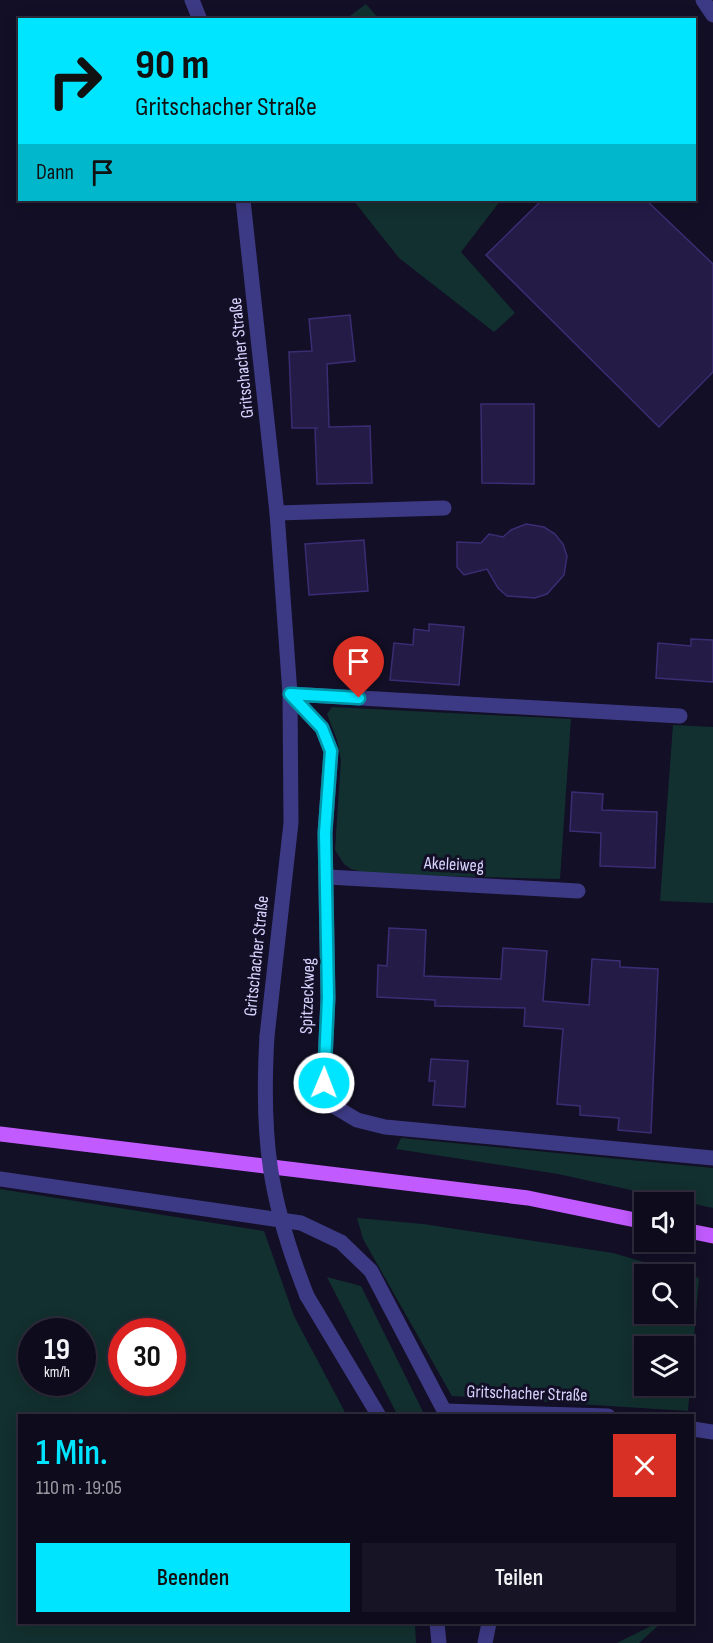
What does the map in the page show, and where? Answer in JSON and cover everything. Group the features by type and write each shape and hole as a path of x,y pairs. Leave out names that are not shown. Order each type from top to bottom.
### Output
{"main road":[{"path":"0,1134 528,1198 634,1220"},
{"path":"694,1232 713,1236"}],"street":[{"path":"192,0 199,18"},
{"path":"703,0 713,15"},
{"name":"Gritschacher Straße","path":"243,201 277,513 290,694 291,822 267,1036 263,1099 266,1152 273,1197 286,1245 307,1296 378,1414"},
{"path":"277,513 444,508"},
{"path":"290,694 680,716"},
{"name":"Spitzeckweg","path":"290,694 322,728 331,751 325,833 328,877 328,998 323,1064 324,1083 332,1105 357,1120 386,1127 713,1158"},
{"name":"Akeleiweg","path":"328,877 578,891"},
{"name":"Gritschacher Straße","path":"0,1179 301,1223 341,1242 371,1271 406,1342 446,1413 500,1414"},
{"path":"694,1429 713,1432"},
{"path":"436,1624 439,1643"},
{"path":"485,1643 489,1624"}],"green space":[{"path":"366,4 378,18 347,18"},
{"path":"354,201 500,201 461,252 515,313 494,332 399,258"},
{"path":"332,707 571,719 560,879 370,874 351,869 344,864 335,850 341,760 337,740 327,714"},
{"path":"673,725 713,727 713,903 660,901"},
{"path":"401,1138 713,1168 713,1208 694,1204 694,1192 640,1192 558,1174 396,1149"},
{"path":"0,1189 264,1231 294,1316 346,1414 18,1414 18,1624 415,1624 416,1643 0,1643"},
{"path":"357,1218 423,1224 613,1253 651,1264 634,1264 634,1324 694,1324 694,1277 699,1278 694,1338 694,1336 634,1336 634,1396 689,1396 688,1411 452,1396 363,1239"},
{"path":"327,1277 361,1286 424,1414 397,1414"},
{"path":"655,1624 660,1624 639,1643 617,1643"}],"building":[{"path":"541,201 647,201 713,264 713,372 659,427 486,255"},
{"path":"350,315 355,361 327,364 329,427 370,426 372,483 317,484 315,428 292,428 289,352 312,351 309,319"},
{"path":"481,404 534,404 534,484 482,483"},
{"path":"526,524 544,527 555,534 563,544 567,556 564,575 547,594 535,598 507,596 498,588 487,569 464,575 457,567 457,542 481,543 489,534 503,537 511,530"},
{"path":"364,540 368,591 309,595 305,544"},
{"path":"429,624 464,627 459,685 390,680 394,643 413,645 414,629 429,631"},
{"path":"691,639 713,640 713,682 656,678 658,643 691,646"},
{"path":"572,792 603,794 602,810 657,812 655,868 600,866 601,833 570,831"},
{"path":"389,928 426,930 424,976 501,979 503,948 547,951 543,1001 589,1005 592,959 620,961 620,967 658,969 651,1133 618,1130 619,1118 580,1115 580,1106 557,1104 563,1029 524,1026 525,1008 435,1006 435,1000 377,997 378,965 387,966"},
{"path":"431,1059 468,1061 465,1107 433,1105 435,1081 429,1081"}],"route":[{"path":"324,1083 323,1064 328,998 328,877 325,833 331,751 322,728 290,694 359,698"}]}
